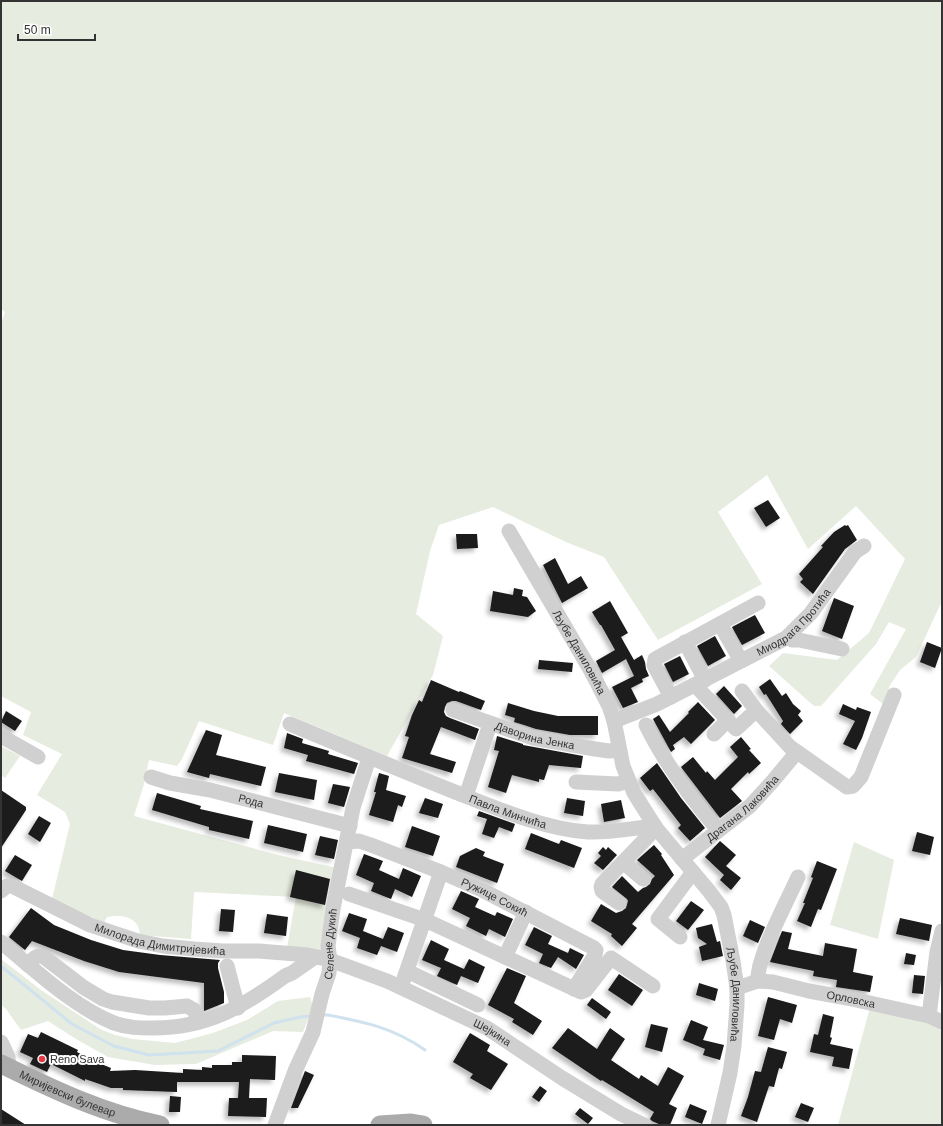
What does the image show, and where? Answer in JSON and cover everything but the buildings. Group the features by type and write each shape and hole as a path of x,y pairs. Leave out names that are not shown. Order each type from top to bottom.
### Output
{"main road":[{"name":"Миријевски булевар","path":"5,1066 58,1092 98,1108 160,1125"},
{"path":"380,1125 417,1125"}],"street":[{"name":"Љубе Даниловића","path":"509,531 591,671 609,706 628,781 655,827 709,891 724,915 737,988 734,1046 725,1097 718,1125"},
{"name":"Миодрага Протића","path":"614,721 657,704 787,637 821,601 855,552 864,546"},
{"path":"671,697 654,665 654,661 758,603"},
{"path":"720,624 741,660"},
{"path":"787,637 792,640 799,640 842,649"},
{"path":"686,642 700,682 728,720 736,729 750,716"},
{"path":"742,691 756,710 782,739 797,752 847,787 853,786 861,777 894,695"},
{"name":"Даворина Јенка","path":"453,710 540,740 609,751 619,750"},
{"path":"714,734 728,720"},
{"name":"Павла Минчића","path":"290,724 369,758 527,819 568,829 588,832 655,827"},
{"path":"466,796 490,724"},
{"path":"646,725 654,742 671,770 691,798 718,830"},
{"path":"1,736 38,757"},
{"name":"Драгана Лаковића","path":"682,859 755,801 797,752"},
{"name":"Селене Дукић","path":"275,1125 295,1071 309,1042 329,973 330,960 328,946 330,928 359,786 369,758"},
{"name":"Рода","path":"152,777 170,783 210,790 350,826"},
{"path":"576,782 618,784 628,781"},
{"path":"620,903 602,891 601,887 655,827"},
{"name":"Ружице Сокић","path":"347,842 359,841 441,872 526,912 594,948 596,950 595,955 574,989"},
{"path":"623,862 643,879"},
{"path":"401,987 441,872"},
{"path":"680,937 658,919 693,872"},
{"path":"758,981 758,971 771,935 798,877"},
{"name":"Милорада Димитријевића","path":"3,885 16,887 90,925 138,941 163,946 223,951 259,951 311,956 330,960"},
{"path":"349,894 425,920 581,992 584,992 611,958 653,986"},
{"path":"505,957 526,912"},
{"path":"936,1019 937,952 942,931"},
{"path":"1,942 54,986 81,1005 115,1024 136,1028 176,1027 215,1018 238,1008 262,993 286,976 291,967 311,956"},
{"path":"28,964 35,957 44,957 83,987 103,999 112,1002 149,1008 187,1006 194,1010 199,1022"},
{"name":"Шејкина","path":"330,960 401,987 487,1028 562,1078 621,1114 644,1125"},
{"path":"227,966 238,1008"},
{"path":"407,971 478,1005"},
{"name":"Орловска","path":"737,988 758,981 773,982 809,992 848,998 936,1019"},
{"path":"1,1042 8,1057 5,1066"}],"shaded area":[{"path":"1,1 942,1 942,601 916,657 900,670 889,687 888,708 870,694 906,629 889,622 876,644 821,706 814,706 769,666 783,653 837,660 869,633 905,559 856,506 808,549 767,475 718,512 762,584 658,640 604,557 566,542 493,507 439,525 430,551 416,614 443,636 433,675 387,756 284,713 273,745 199,721 182,759 177,766 149,760 144,784 134,816 278,855 342,869 330,960 286,953 296,897 194,892 191,939 140,935 137,924 129,918 119,916 107,917 104,923 52,899 70,824 65,812 37,795 62,754 23,735 31,712 1,696 1,324 5,312 1,309"},
{"path":"1,746 20,756 5,778 1,775"},
{"path":"854,842 894,860 878,939 830,925"},
{"path":"1,959 41,990 100,1029 115,1035 133,1039 175,1043 213,1033 247,1020 278,1001 310,997 313,1006 303,1032 273,1031 196,1064 155,1065 108,1057 48,1021 21,1030 6,1009 1,1005"},
{"path":"871,1004 942,1022 942,1125 838,1125"}],"waterway":[{"path":"1,966 72,1024 114,1046 149,1055 218,1051 274,1023 300,1017 313,1016"},
{"path":"322,1015 367,1023 379,1027 402,1036 425,1050"}],"place":[{"name":"Reno Sava","path":"42,1059"}]}
